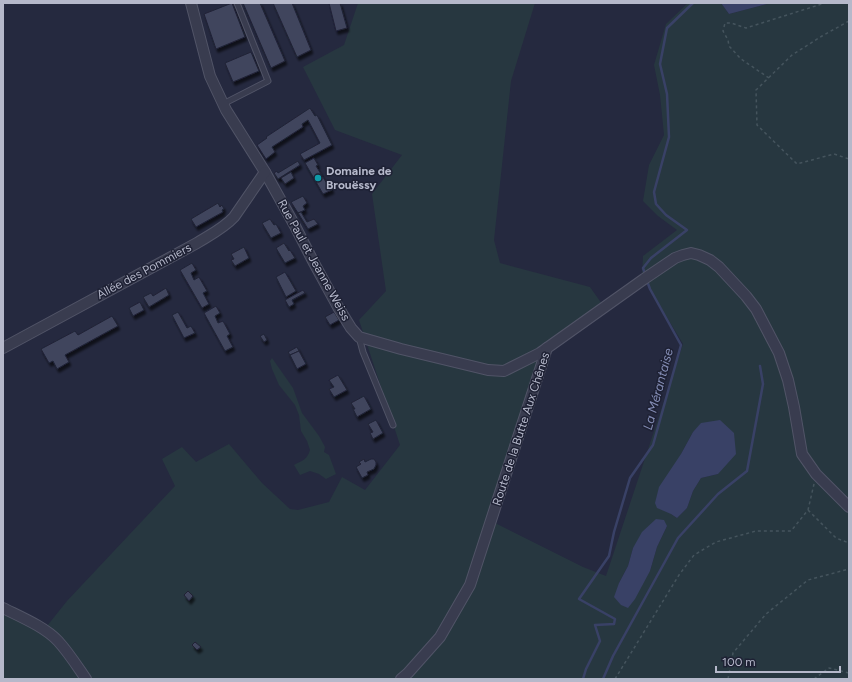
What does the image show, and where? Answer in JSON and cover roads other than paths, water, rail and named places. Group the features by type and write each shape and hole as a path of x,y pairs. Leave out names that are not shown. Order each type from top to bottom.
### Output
{"street":[{"name":"Rue Paul et Jeanne Weiss","path":"191,3 210,76 223,104 265,172 338,307 351,328 359,337"},
{"name":"Allée des Pommiers","path":"3,348 221,229 234,217 265,172"},
{"name":"Route de la Butte Aux Chênes","path":"401,679 440,637 470,585 546,348 674,258 691,253 710,260 719,267 756,309 779,353 788,380 802,454 816,474 849,507"},
{"path":"359,337 401,349 488,370 504,371 540,353 546,348"},
{"path":"3,608 58,640 72,657 86,679"}],"lane":[{"path":"223,104 268,80 237,3"},
{"path":"359,337 363,352 393,425"}],"water":[{"path":"721,3 771,3 729,14"},
{"path":"720,420 734,433 736,454 718,474 701,478 693,491 687,508 677,518 657,508 655,503 659,487 681,454 693,432 701,423"},
{"path":"656,519 664,520 667,526 657,547 650,571 635,599 628,608 621,605 614,597 619,583 628,566 633,548 642,532"}],"waterway":[{"name":"La Mérantaise","path":"645,274 643,268 651,258 687,230 666,215 656,204 654,192 669,137 667,94 660,64 667,28 693,3"},
{"name":"La Mérantaise","path":"583,679 586,669 600,641 595,625 614,624 615,619 579,599 609,556 614,532 630,478 653,445 681,345 647,281"},
{"path":"603,679 613,656 678,538 718,494 747,471 763,384 760,366"}],"place":[{"name":"Domaine de Brouëssy","path":"318,178"}]}
